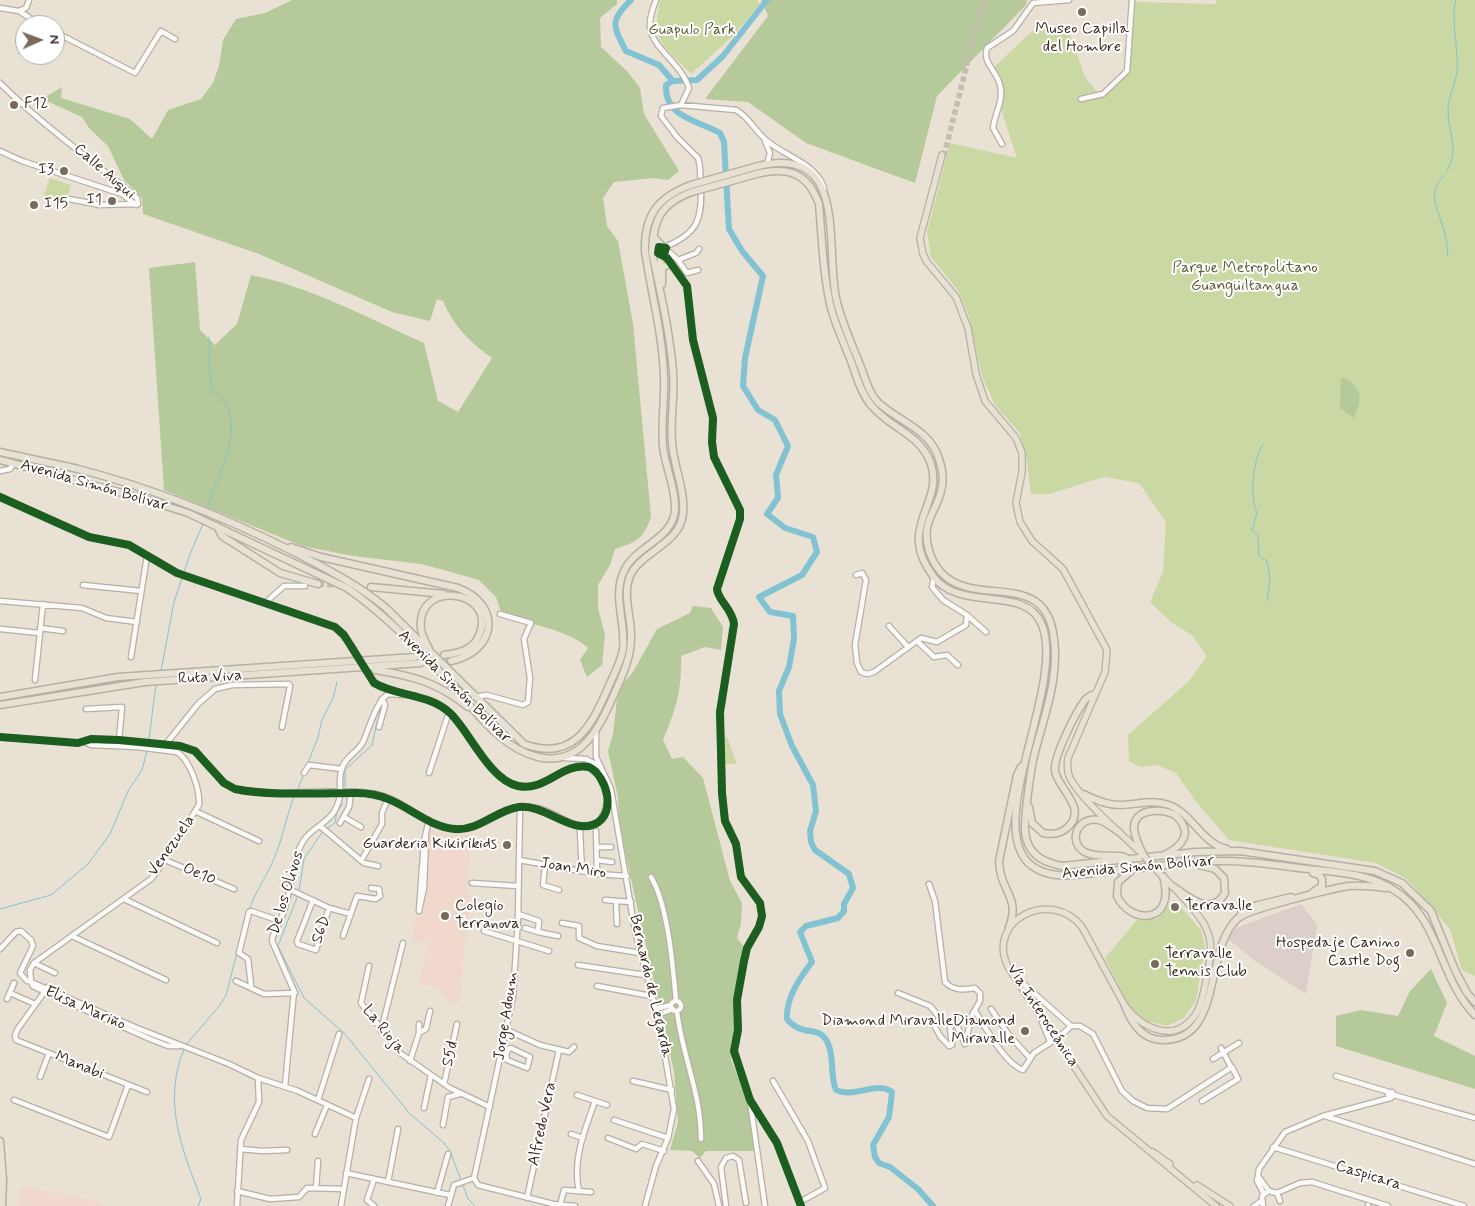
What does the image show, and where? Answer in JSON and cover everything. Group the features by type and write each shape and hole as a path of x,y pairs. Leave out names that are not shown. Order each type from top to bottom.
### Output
{"highway":[{"name":"Avenida Simón Bolívar","path":"759,170 767,164 786,163 798,165 811,174 826,195 829,210 836,297 866,379 875,399 923,434 939,459 942,489 927,527 927,543 932,558 946,577 958,585 972,590 1019,593 1041,607 1048,618 1053,632 1054,674 1051,695 1034,759 1028,791 1026,838 1030,847 1044,861 1062,866 1196,852 1240,851 1375,871 1402,883 1431,911 1455,970 1467,993 1475,1002"},
{"name":"Avenida Simón Bolívar","path":"0,452 79,470 169,497 269,540 341,576 368,593 524,744 537,749 554,749 572,742 586,730 596,716 618,664 624,639 619,604 620,580 624,569 637,554 668,529 674,519 675,508 663,445 664,376 644,251 644,237 649,220 667,195 759,170 776,170 796,174 814,190 819,204 831,310 864,394 882,416 916,440 926,451 932,467 932,492 921,520 919,534 923,557 934,577 949,590 964,596 1017,602 1034,613 1040,621 1045,634 1047,657 1045,682 1022,766 1016,837 1021,853 1030,865 1043,872 1055,875 1185,863 1236,861 1353,875 1375,880 1394,890 1415,907 1423,917 1457,993 1475,1015"},
{"name":"Avenida Simón Bolívar","path":"0,460 141,498 217,526 335,582 365,600 442,674 478,714 513,746 527,754 540,758 556,758 578,749 596,733 630,653 631,631 627,588 630,576 636,567 670,538 679,527 683,517 683,494 672,444 674,375 672,353 652,252 652,235 665,207 691,189"},
{"path":"652,235 664,250 659,266 662,284"},
{"path":"662,304 662,268 674,261"},
{"path":"217,526 222,536 280,573 318,584"},
{"path":"269,540 321,557 468,592 485,609 489,624 488,634 476,651 463,659 451,661"},
{"path":"371,587 451,595 468,600 476,607 481,616 482,628 477,639 466,651 444,655"},
{"path":"431,654 422,633 422,616 434,600 440,596 451,595"},
{"name":"Ruta Viva","path":"0,697 118,677 415,657"},
{"name":"Ruta Viva","path":"0,705 145,682 421,663"},
{"path":"369,667 429,682 478,714"},
{"path":"1028,791 1031,817 1035,828 1043,833 1054,834 1068,828 1073,820 1073,804 1057,776 1056,764 1084,701 1095,694"},
{"path":"1009,927 1015,909 999,874 999,861 1017,775 1022,766"},
{"path":"1083,794 1111,804 1151,802 1171,806 1184,814 1213,844 1240,851"},
{"path":"1144,856 1135,834 1135,823 1140,816 1155,810 1175,815 1184,831 1183,840 1180,845 1160,856"},
{"path":"1119,832 1105,822 1092,820 1080,825 1076,831 1075,839 1080,848 1089,854 1131,859"},
{"path":"1171,885 1194,902 1204,905 1213,904 1223,896 1226,882 1219,872 1211,867 1185,863"},
{"path":"1125,1006 1136,1027 1154,1039 1173,1039 1192,1029 1205,1012 1222,940 1240,917 1242,911 1250,907 1317,890 1322,886 1322,879 1319,875 1295,868"},
{"path":"1135,869 1121,878 1116,891 1122,904 1140,914 1152,914 1164,905 1166,895 1162,876"},
{"path":"1240,917 1275,905 1346,886 1365,886 1394,890"},
{"path":"0,1141 3,1180 2,1206"}],"main road":[{"path":"943,156 924,230 923,244 935,270 956,297 965,318 976,374 985,400 1016,438 1022,453 1023,463 1016,503 1020,522 1032,541 1063,569 1104,641 1108,659 1068,758 1070,778 1083,794 1171,885 1203,922 1210,940 1210,961 1201,1003 1189,1022 1180,1028 1168,1031 1155,1030 1144,1025 1125,1006 1086,933 1073,916 1062,910 1040,909 1022,916 1009,927"},
{"name":"Vía Interoceánica","path":"1009,927 1004,938 1003,954 1040,1012 1053,1040 1100,1107 1108,1116 1216,1206"},
{"name":"Vía Interoceánica","path":"1149,1150 1158,1154 1199,1186 1230,1205"}],"street":[{"path":"18,11 26,8 29,0"},
{"path":"656,0 650,17 652,34 657,43 685,75 690,88 679,106"},
{"path":"1002,144 993,128 1001,101 1000,83 986,62 985,53 991,44 1005,38 1013,31 1031,5 1037,2 1069,0"},
{"path":"1081,99 1103,94 1127,71 1132,0"},
{"path":"0,8 18,11 25,15"},
{"path":"65,37 135,73 162,31 175,39"},
{"name":"Calle Auqui","path":"0,83 52,130 80,150 137,198 138,204 135,204 122,194 22,162 0,151"},
{"path":"698,270 687,273 664,250 690,233 697,222 702,206 698,158 669,128 660,114 664,108 679,106 736,110 765,139 812,170 821,179 826,195"},
{"path":"765,139 770,153 767,164"},
{"path":"69,199 100,205 135,204"},
{"path":"674,261 696,253 699,249"},
{"path":"674,261 688,291 693,340 713,418 712,442 714,457 740,510 740,519 717,589 718,596 731,612 734,624 720,712 725,820 736,844 741,877 760,903 762,916 759,927 747,948 736,1000 738,1030 734,1051 750,1100 765,1206"},
{"path":"0,471 10,469 13,464"},
{"path":"0,497 76,532 95,539 126,544 186,576 335,627 352,646 370,677 379,686 417,696 441,706 449,712 495,771 509,783 526,787 537,785 579,766 589,766 602,774 607,801 603,816 596,824 574,825 542,809 520,807 474,826 461,829 446,828 388,798 375,794 235,789 224,783 194,751 166,744 91,739 85,742 61,742 0,737"},
{"path":"131,657 147,556"},
{"path":"856,575 862,573 866,580 855,645 857,663 861,672 872,673 921,638 934,643 940,641 964,627 967,615"},
{"path":"934,577 931,583 938,594 948,604 967,615 986,632"},
{"path":"84,585 142,591"},
{"path":"265,603 284,586 305,586"},
{"path":"0,601 82,608 106,618 137,622"},
{"path":"35,680 43,604"},
{"path":"474,697 487,695 522,705 528,702 530,678 524,639 531,623 500,614"},
{"path":"889,626 908,647"},
{"path":"1,629 63,631"},
{"path":"917,641 934,657 947,655 958,665"},
{"path":"166,744 198,704 215,689 232,685 288,684 290,686 282,727"},
{"path":"304,773 309,765 342,769 349,755 362,744 382,699 390,694 417,696"},
{"path":"379,727 385,705 382,699"},
{"path":"86,709 122,708 119,740"},
{"path":"429,773 449,712"},
{"name":"Bernardo de Legarda","path":"596,733 596,757 602,774 611,789 640,952 656,1012 672,1090 674,1109 668,1138 656,1166 645,1206"},
{"name":"Venezuela","path":"34,963 151,879 196,812 200,796 181,755 166,749 91,745 85,742"},
{"path":"556,758 586,759 599,766"},
{"name":"De los Olivos","path":"295,993 272,945 273,934 291,891 297,854 309,834 322,829 342,793 342,769"},
{"path":"340,823 349,807 351,793"},
{"path":"362,861 382,824 382,814 388,798"},
{"name":"Jorge Adoum","path":"473,1178 504,1054 513,997 517,943 520,807"},
{"path":"196,812 259,841"},
{"path":"344,817 361,827"},
{"path":"423,871 422,902 419,911 426,836 429,820"},
{"path":"322,829 369,866 378,866"},
{"path":"580,831 582,871"},
{"path":"596,831 597,874"},
{"path":"597,847 611,847"},
{"name":"Oe10","path":"165,860 234,889"},
{"name":"Joan Miro","path":"519,860 597,874 627,876"},
{"path":"597,860 612,862"},
{"path":"545,865 543,885 559,890"},
{"path":"651,877 660,902 667,936 676,1001 674,1008 693,1072 699,1104 701,1140"},
{"path":"472,884 518,886"},
{"path":"898,993 936,1010 940,1018 934,1025 935,1029 951,1046 951,1025 953,1024 956,1026 965,1044 974,1012 981,997 978,990 954,989 943,978 942,947 933,891 929,884"},
{"path":"344,936 358,895 374,899 379,898 380,890 371,888"},
{"path":"291,891 329,909 350,915"},
{"path":"124,899 217,943"},
{"path":"605,900 631,902"},
{"name":"S6D","path":"313,901 298,944 314,950 317,948 329,909"},
{"path":"616,901 617,924"},
{"path":"251,985 248,959 238,953 248,912 251,911 280,921"},
{"path":"518,914 538,920 540,923 538,932"},
{"path":"562,923 579,926 580,938 590,941 595,945 640,952"},
{"path":"525,928 558,936"},
{"path":"0,949 16,932 21,931 26,934 33,946 20,973 27,981 31,981 30,970 34,963 55,973"},
{"path":"484,931 517,943 549,951"},
{"path":"72,936 166,980"},
{"path":"381,1031 403,943"},
{"path":"578,965 645,975"},
{"name":"La Rioja","path":"369,966 360,1002 396,1050 460,1094 490,1107"},
{"path":"1014,974 1071,1026"},
{"name":"Elisa Mariño","path":"31,981 46,990 147,1035 182,1046 258,1078 285,1086 356,1118"},
{"path":"236,981 264,994 295,993 285,1086"},
{"path":"7,999 14,983"},
{"path":"597,986 651,996"},
{"path":"10,993 35,1004 46,990"},
{"path":"656,1012 681,1006 676,1001"},
{"name":"Manabi","path":"35,1004 15,1036 18,1041 147,1092"},
{"path":"991,1009 1009,1035 1030,1058"},
{"path":"419,1032 426,1029 430,1011"},
{"path":"974,1012 1002,1052 1017,1067 1026,1069 1030,1058 1071,1026 1080,1026 1093,1034 1124,1094 1147,1108 1166,1109 1231,1067"},
{"path":"410,1061 419,1032 418,1024"},
{"name":"S5d","path":"444,1084 457,1024"},
{"path":"507,1030 540,1045 559,1050 569,1052 574,1047"},
{"path":"318,1100 339,1034"},
{"path":"1213,1059 1222,1050 1239,1043"},
{"path":"527,1068 533,1058 510,1048 504,1054 507,1060 534,1071"},
{"name":"Alfredo Vera","path":"528,1198 559,1050"},
{"path":"1202,1101 1238,1079 1222,1050"},
{"path":"40,1077 49,1053"},
{"path":"424,1108 431,1075"},
{"path":"1336,1076 1389,1092 1392,1096"},
{"path":"236,1206 240,1148 243,1134 259,1102 258,1078"},
{"path":"341,1206 356,1118 369,1079"},
{"path":"633,1081 672,1090"},
{"path":"750,1100 777,1143 801,1204 825,1188 808,1141 773,1082"},
{"path":"14,1100 109,1137 128,1086"},
{"path":"443,1125 448,1097 460,1094"},
{"path":"577,1095 607,1105"},
{"path":"1254,1206 1262,1204 1266,1192 1258,1176 1262,1161 1284,1132 1324,1116 1392,1096 1475,1118"},
{"path":"579,1191 576,1176 577,1160 595,1101"},
{"path":"315,1134 327,1104"},
{"path":"1337,1112 1335,1116 1338,1120"},
{"path":"1324,1116 1475,1164"},
{"path":"614,1120 668,1138"},
{"path":"388,1182 398,1129"},
{"path":"571,1134 583,1138"},
{"path":"608,1138 636,1149 642,1144 664,1150"},
{"name":"Caspicara","path":"1273,1147 1464,1206"},
{"path":"240,1148 266,1152 287,1150"},
{"path":"437,1193 448,1154"},
{"path":"726,1206 721,1167 726,1158 733,1156 739,1160 746,1203"},
{"path":"316,1188 318,1161"},
{"path":"698,1161 714,1184 719,1206"},
{"path":"346,1173 450,1195"},
{"path":"448,1206 454,1185 473,1178 478,1185 560,1205 575,1206"},
{"path":"374,1179 367,1200 374,1206"},
{"path":"1266,1192 1277,1193 1300,1183 1312,1182 1388,1206"},
{"path":"237,1192 270,1199 301,1197 307,1188 343,1188"},
{"path":"560,1205 562,1190 591,1192"},
{"path":"1279,1203 1286,1190"},
{"path":"1277,1193 1279,1203"},
{"path":"290,1198 290,1206"},
{"path":"1216,1206 1219,1203 1230,1205"}],"shaded area":[{"name":"Colegio Terranova","path":"429,828 453,836 470,834 467,894 471,895 460,995 456,1006 440,993 440,988 419,983 427,943 411,941 415,917 419,918 423,915"},
{"path":"1301,904 1317,925 1306,994 1257,962 1228,939 1236,928"},
{"path":"22,1186 101,1202 100,1206 18,1206"}],"green space":[{"path":"292,0 617,0 617,4 600,18 601,47 628,72 640,88 644,114 679,171 668,180 653,178 614,182 603,198 607,226 618,241 633,324 651,517 638,539 615,549 610,565 598,585 598,608 605,635 602,665 587,677 580,660 588,648 570,636 502,614 496,597 479,580 422,564 353,556 302,546 164,490 149,268 195,262 200,330 215,345 237,324 251,275 273,280 317,295 424,343 438,401 458,412 492,358 463,333 452,319 443,301 437,299 430,321 392,312 259,254 143,214 142,198 124,180 108,146 89,128 82,117 42,99 62,87 61,98 130,119 152,139 168,110 201,99 213,83 219,66 223,40 236,19 265,13"},
{"name":"Guapulo Park","path":"660,0 757,0 760,4 733,36 691,74 667,49 658,34 657,25"},
{"path":"761,0 1027,0 1026,5 937,96 915,183 806,143 748,102 705,99 768,16"},
{"name":"Parque Metropolitano Guangüiltangua","path":"1216,0 1475,0 1475,976 1462,970 1450,929 1407,879 1376,863 1229,840 1197,803 1176,773 1157,765 1140,767 1129,761 1128,735 1188,682 1207,657 1192,635 1172,623 1150,602 1163,572 1166,522 1139,483 1104,477 1049,494 1031,494 1027,462 1020,433 995,405 982,376 968,313 957,289 931,257 927,233 950,143 1017,158 1001,109 995,66 1039,25 1070,35 1085,77 1102,98 1130,70 1135,2 1216,4"},
{"path":"50,178 71,185 65,205 43,198"},
{"path":"1341,377 1354,384 1359,393 1359,404 1354,418 1340,408"},
{"path":"693,606 711,608 723,627 721,650 705,647 681,656 677,699 663,740 672,759 683,757 703,778 730,881 742,903 741,923 737,938 743,946 734,1007 737,1032 731,1060 748,1101 754,1151 706,1151 700,1158 692,1151 670,1150 678,1122 674,1072 619,825 618,797 608,751 613,734 617,699 623,684 633,672 657,629 690,613"},
{"path":"723,737 727,737 737,764 724,764"},
{"name":"Terravalle Tennis Club","path":"1174,899 1201,930 1205,947 1196,1000 1184,1018 1167,1026 1147,1021 1132,1011 1105,958 1137,920 1157,919"},
{"path":"1431,969 1447,1003 1434,1036 1475,1056 1475,1089 1336,1046 1336,1016 1361,1010 1398,1016 1410,991"}],"waterway":[{"path":"631,0 619,13 615,24 626,51 659,65 673,81 666,85 670,105 684,116 720,133 724,142 729,229 742,251 763,276 745,358 743,386 758,410 775,420 788,446 776,475 778,498 767,514 785,528 813,537 817,552 802,575 759,597 770,612 793,616 794,639 789,667 779,691 780,714 792,746 813,785 816,811 810,831 811,842 815,850 849,874 853,888 844,904 844,911 838,918 806,926 800,932 812,962 791,996 787,1019 798,1028 817,1032 824,1037 830,1049 836,1090 850,1092 879,1088 892,1092 889,1117 873,1145 875,1157 879,1163 890,1167 918,1189 933,1206"},
{"path":"673,81 697,80 723,56 767,0"},
{"path":"1446,172 1450,165 1453,150 1448,108 1457,72 1454,24 1456,0"},
{"path":"1443,176 1438,183 1435,200 1447,244 1448,256"},
{"path":"207,510 224,464 231,428 229,410 212,387 209,337"},
{"path":"1263,444 1257,459 1253,478 1253,497 1257,513 1252,530 1258,536 1259,556 1267,561 1270,578 1267,601"},
{"path":"161,671 174,602 190,554 203,524"},
{"path":"308,763 322,720 333,698 337,682"},
{"path":"148,747 156,684"},
{"path":"345,787 345,770 372,745 377,722"},
{"path":"0,909 51,895 88,864 110,834 128,791 142,770 147,751"},
{"path":"297,791 304,774"},
{"path":"249,911 276,853 295,794"},
{"path":"326,829 335,823 337,811 343,804"},
{"path":"299,891 304,859 323,831"},
{"path":"298,895 278,946 304,998 344,1033 410,1114 443,1142 450,1151 468,1199 475,1206"},
{"path":"185,1046 220,1005 226,995 237,953"},
{"path":"184,1049 175,1088 175,1107 181,1143 201,1199 198,1206"}],"tunnel":[{"path":"944,156 983,0"},
{"path":"318,584 339,585"},
{"path":"415,657 444,655"},
{"path":"421,663 451,661"}],"cycle path":[{"path":"664,254 666,248 659,247 658,253 667,258 687,286 693,340 713,418 712,442 714,457 740,510 740,519 717,589 731,613 734,624 720,712 722,793 725,821 736,844 741,877 760,903 762,916 759,927 747,948 744,961 737,1000 738,1030 734,1051 750,1100 777,1143 801,1206"},
{"path":"0,497 89,537 129,545 177,573 335,627 344,635 374,683 443,707 458,722 490,766 508,782 528,787 537,785 570,769 589,767 601,778 605,786 608,804 602,819 595,824 586,826 577,826 529,807 519,807 503,812 472,827 455,829 431,822 386,798 372,794 278,793 235,789 224,783 195,751 180,746 119,740 91,739 78,743 0,737"}],"place":[{"name":"Museo Capilla del Hombre","path":"1082,12"},
{"name":"F12","path":"14,105"},
{"name":"I3","path":"64,171"},
{"name":"I1","path":"112,201"},
{"name":"I15","path":"34,205"},
{"name":"Guarderia Kikirikids","path":"507,845"},
{"name":"Terravalle","path":"1175,907"},
{"name":"Colegio Terranova","path":"445,916"},
{"name":"Hospedaje Canino Castle Dog","path":"1410,953"},
{"name":"Terravalle Tennis Club","path":"1155,964"},
{"name":"Diamond MiravalleDiamond Miravalle","path":"1025,1031"}]}
